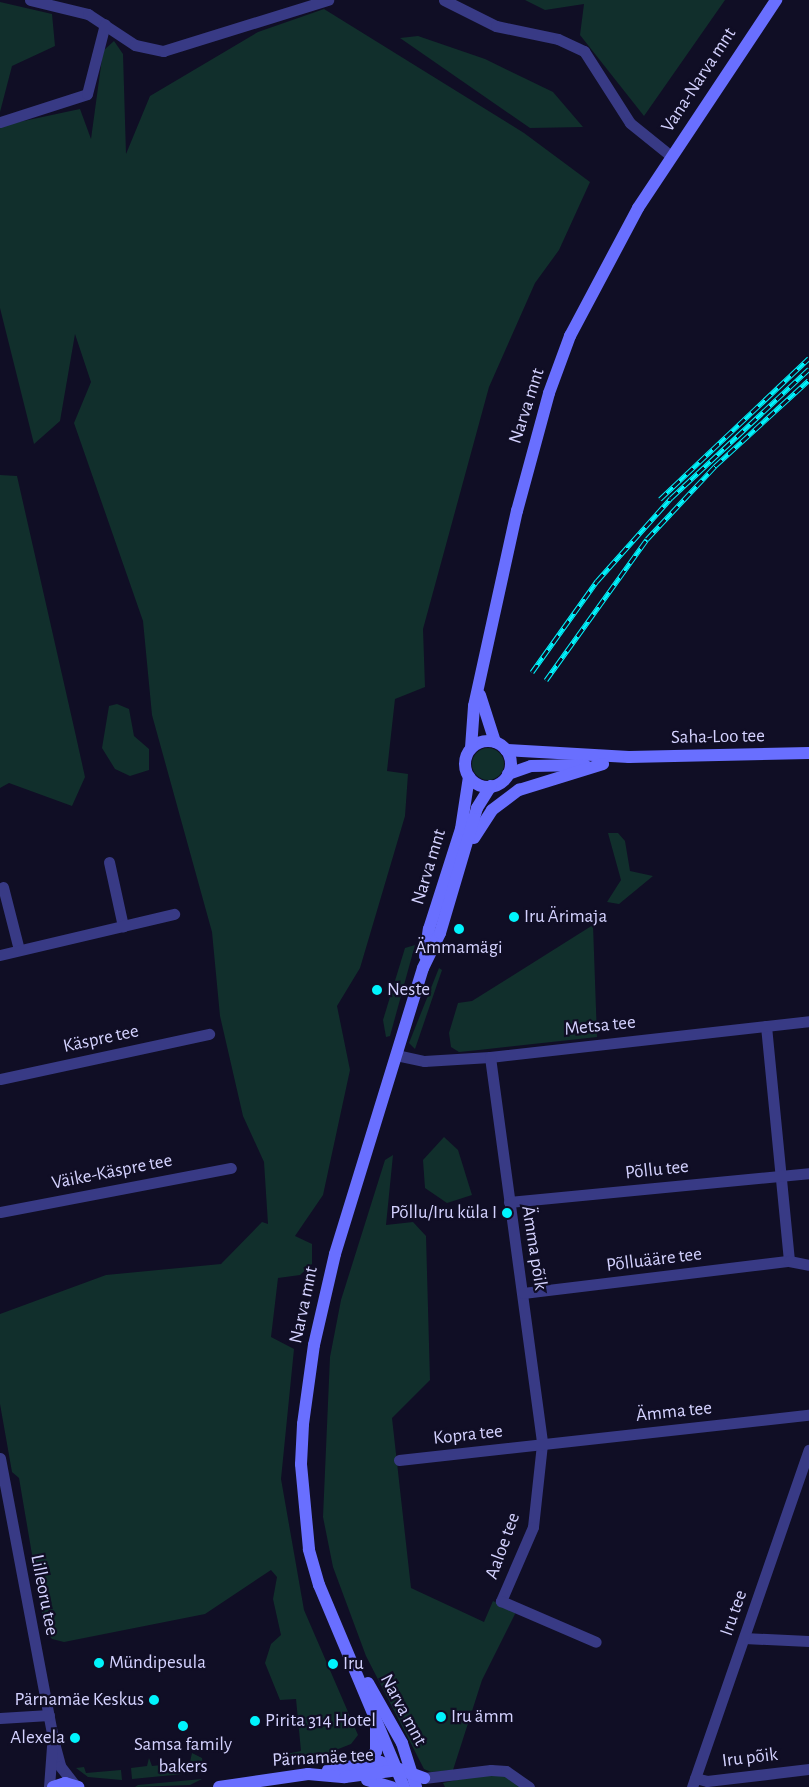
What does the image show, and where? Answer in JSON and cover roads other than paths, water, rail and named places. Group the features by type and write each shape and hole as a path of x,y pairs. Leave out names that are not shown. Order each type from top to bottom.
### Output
{"main road":[{"name":"Vana-Narva mnt","path":"672,156 776,0"},
{"name":"Narva mnt","path":"423,968 429,928 467,804 469,778 465,760 471,748 479,690 517,511 549,393 599,276 672,156"},
{"name":"Narva mnt","path":"479,690 484,718 495,742 506,750"},
{"path":"471,748 482,741 495,742"},
{"path":"506,750 508,774"},
{"name":"Saha-Loo tee","path":"506,750 629,757 809,753"},
{"name":"Saha-Loo tee","path":"508,774 531,766 603,764 629,757"},
{"path":"453,891 480,825 503,800 530,784 603,764"},
{"name":"Narva mnt","path":"404,1787 399,1770 319,1585 309,1549 301,1472 304,1424 314,1345 334,1254 423,968 453,891 477,808 491,786 508,774"},
{"path":"469,778 491,786"},
{"name":"Narva mnt","path":"350,1654 402,1743 418,1781"},
{"path":"359,1765 370,1760 378,1742 369,1701"},
{"path":"399,1770 402,1743"},
{"path":"308,1774 380,1762 418,1781"},
{"name":"Pärnamäe tee","path":"219,1787 308,1774 345,1776 399,1770"},
{"path":"345,1776 392,1787"},
{"path":"53,1787 77,1786"}],"street":[{"path":"30,0 88,14 135,44 163,51 328,0"},
{"path":"444,0 496,26 558,39 584,51 630,123 672,156"},
{"path":"0,122 87,94 105,24"},
{"path":"109,862 123,926"},
{"path":"3,887 19,950"},
{"path":"0,955 174,914"},
{"name":"Metsa tee","path":"396,1055 424,1062 490,1057 809,1021"},
{"path":"766,1026 789,1261"},
{"name":"Käspre tee","path":"0,1080 209,1034"},
{"name":"Ämma põik","path":"490,1057 508,1202 524,1293 542,1444"},
{"name":"Väike-Käspre tee","path":"0,1212 231,1168"},
{"name":"Põllu tee","path":"508,1202 809,1173"},
{"name":"Põlluääre tee","path":"524,1293 789,1261 809,1265"},
{"name":"Ämma tee","path":"542,1444 809,1415"},
{"name":"Kopra tee","path":"399,1460 542,1444"},
{"name":"Aaloe tee","path":"542,1444 533,1526 501,1601 596,1642"},
{"name":"Iru tee","path":"694,1782 809,1450"},
{"name":"Lilleoru tee","path":"0,1458 53,1739 60,1766 77,1786"},
{"path":"744,1638 809,1641"},
{"path":"0,1718 49,1715"},
{"name":"Lilleoru tee","path":"49,1787 53,1739"},
{"name":"Iru põik","path":"694,1782 809,1769"},
{"path":"418,1781 491,1770 506,1771 529,1787"}],"railway":[{"path":"660,499 809,358"},
{"path":"532,672 597,581 671,498 809,369"},
{"path":"546,680 647,539 715,466 809,380"}],"place":[{"name":"Iru Ärimaja","path":"514,917"},
{"name":"Ämmamägi","path":"459,929"},
{"name":"Neste","path":"377,990"},
{"name":"Põllu/Iru küla I","path":"507,1213"},
{"name":"Mündipesula","path":"99,1663"},
{"name":"Iru","path":"333,1664"},
{"name":"Pärnamäe Keskus","path":"154,1700"},
{"name":"Iru ämm","path":"441,1717"},
{"name":"Pirita 314 Hotel","path":"255,1721"},
{"name":"Samsa family bakers","path":"183,1726"},
{"name":"Alexela","path":"75,1738"}]}
